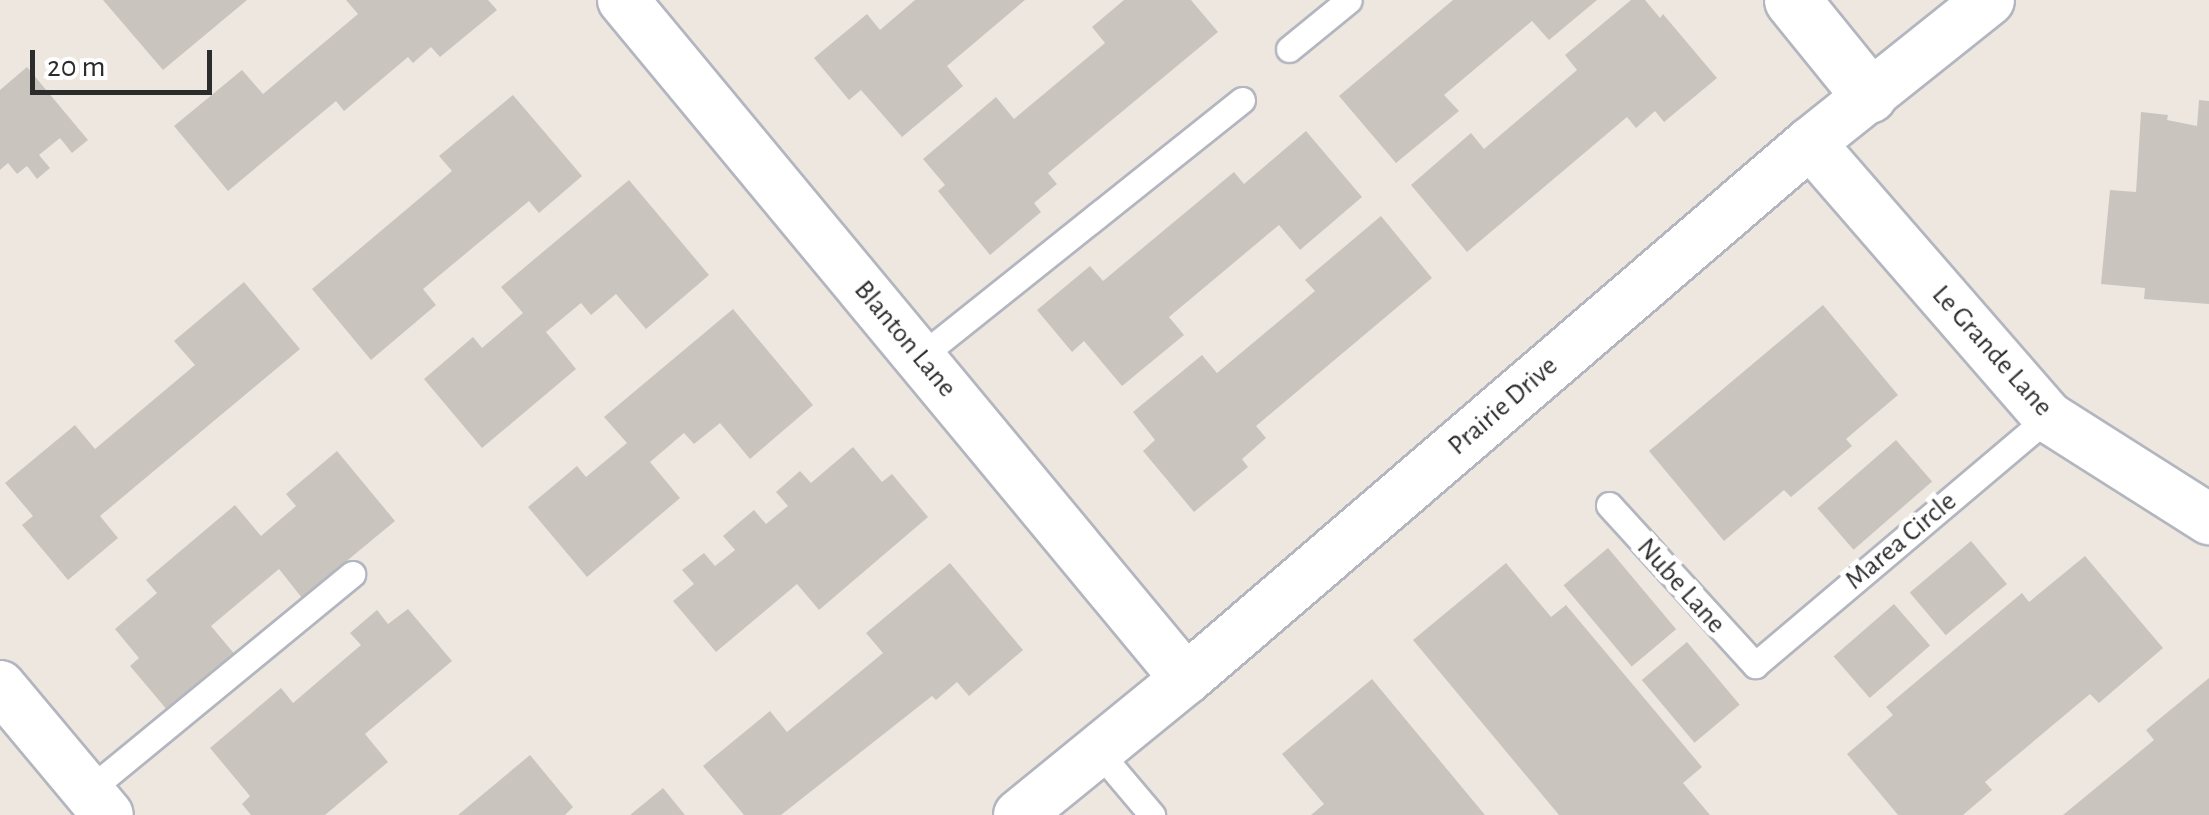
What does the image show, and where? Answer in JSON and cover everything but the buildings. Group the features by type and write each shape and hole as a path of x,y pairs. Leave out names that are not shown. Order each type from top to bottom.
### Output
{"street":[{"name":"Blanton Lane","path":"624,0 1186,679"},
{"path":"1792,0 1869,95"},
{"name":"Prairie Drive","path":"1018,815 1186,679 1810,143 1990,0"},
{"name":"Le Grande Lane","path":"1810,143 2048,417 2209,519"},
{"path":"0,686 98,803"}],"lane":[{"path":"1289,49 1349,0"},
{"path":"920,357 1242,100"},
{"name":"Marea Circle","path":"1754,665 2048,417"},
{"name":"Nube Lane","path":"1609,505 1754,665"},
{"path":"98,803 352,574"},
{"path":"1098,751 1152,815"}]}
